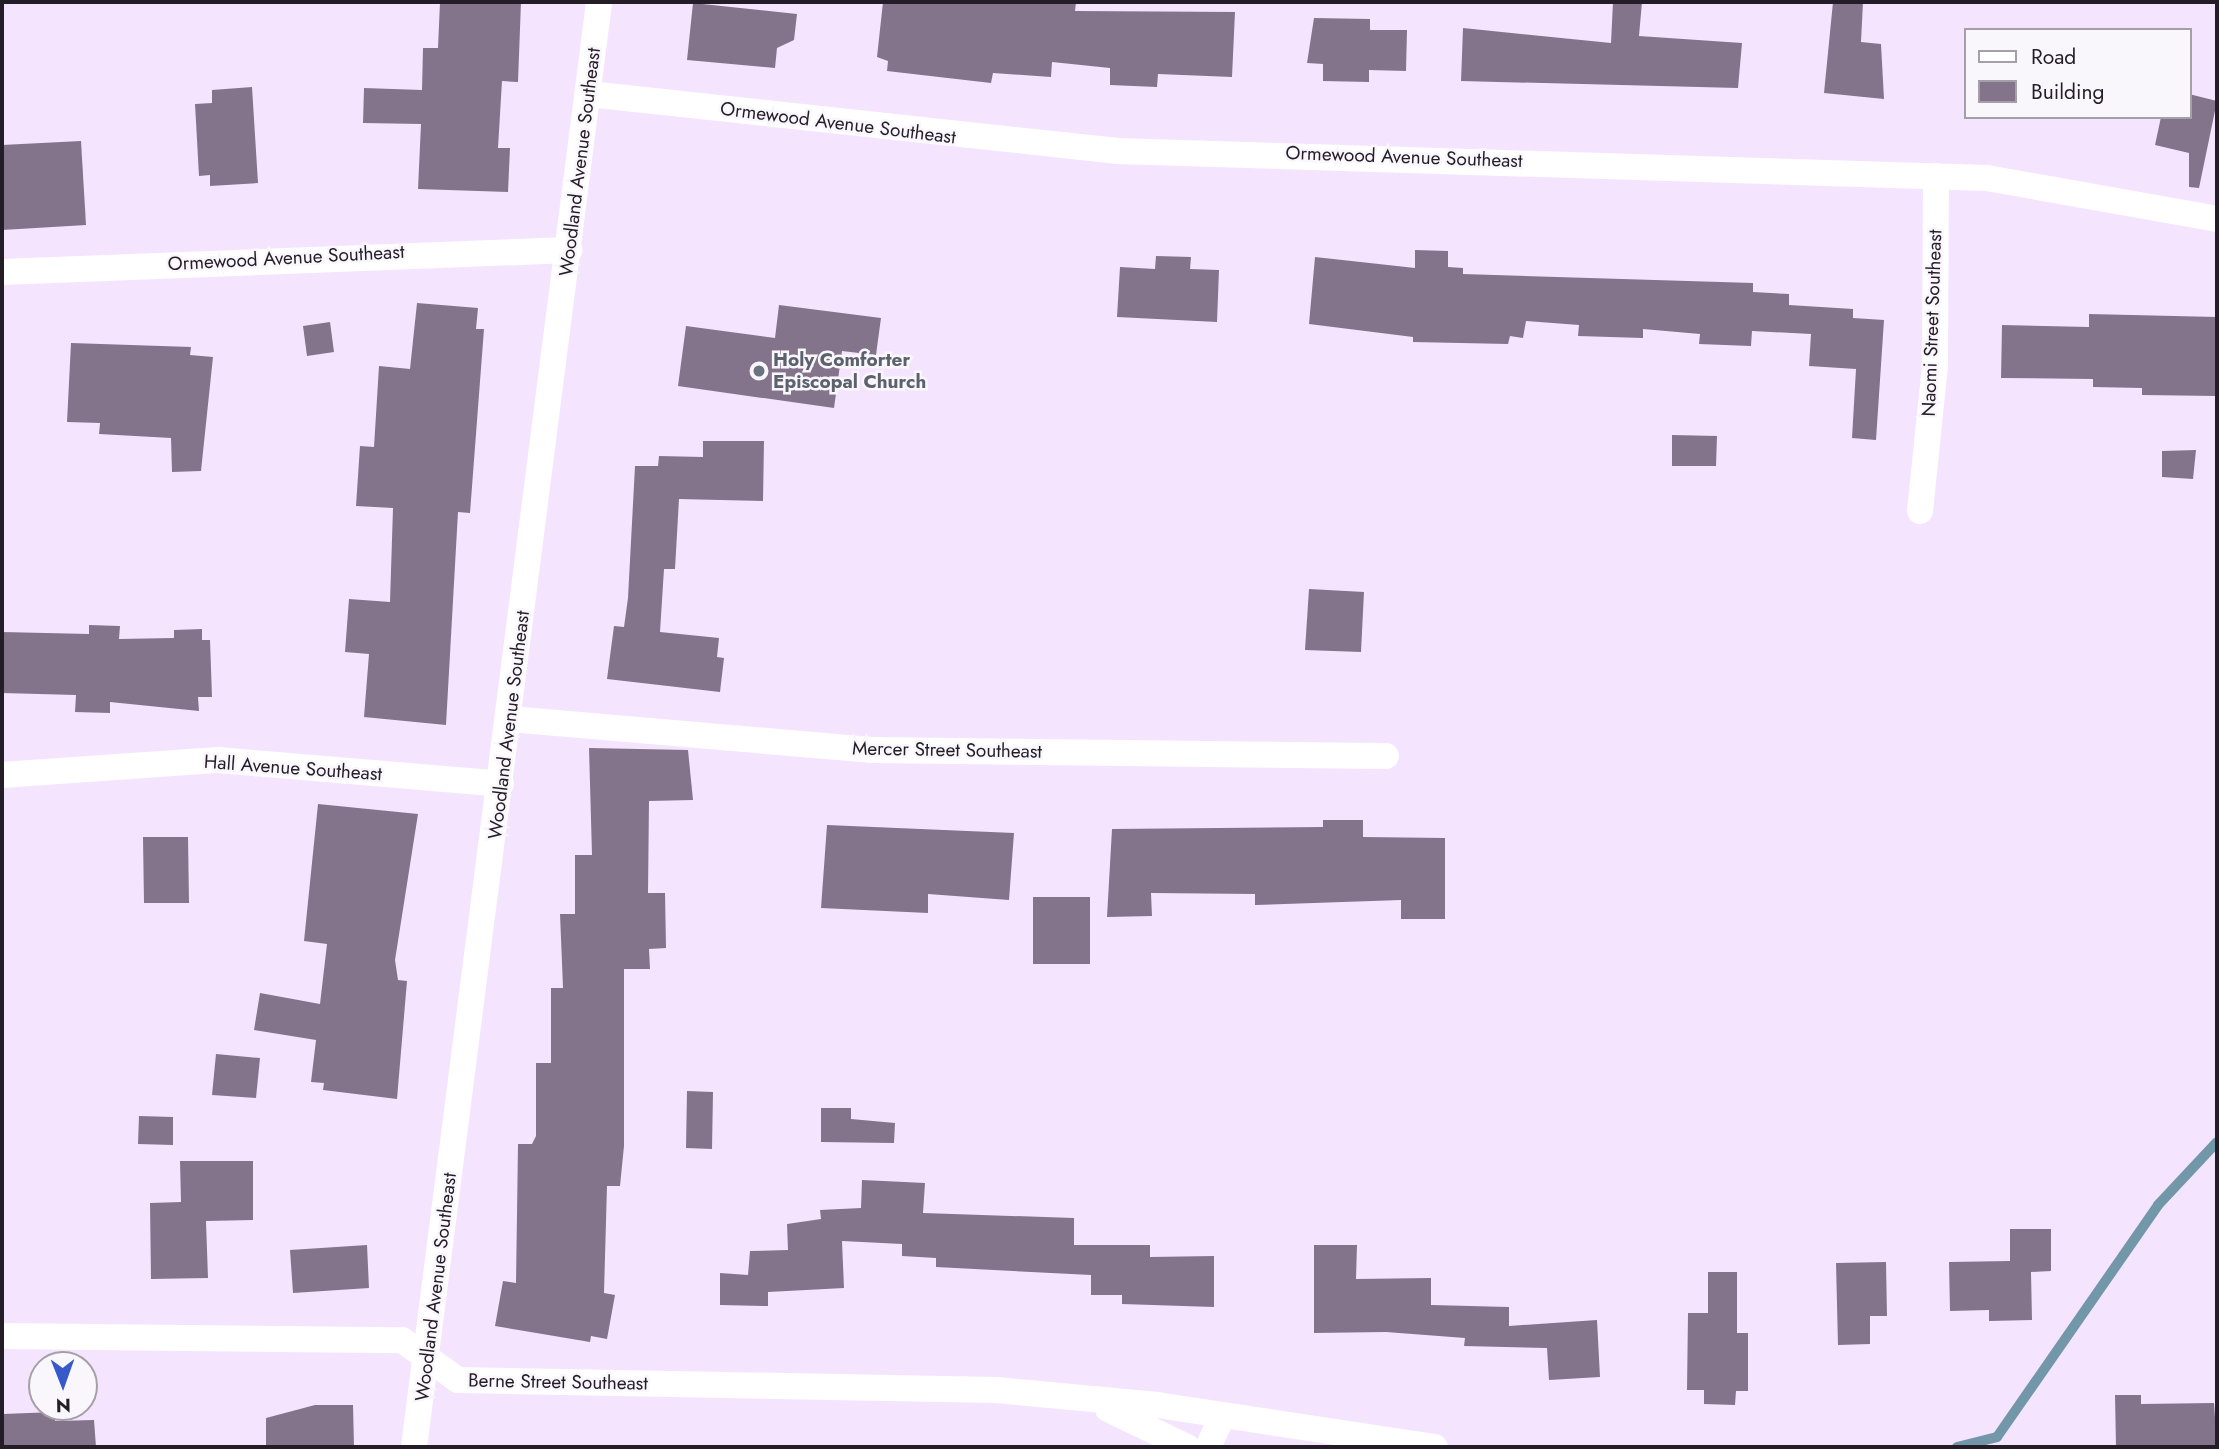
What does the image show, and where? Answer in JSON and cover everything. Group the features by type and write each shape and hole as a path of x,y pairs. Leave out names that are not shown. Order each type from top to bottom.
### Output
{"street":[{"name":"Woodland Avenue Southeast","path":"414,1447 510,719 599,2"},
{"name":"Ormewood Avenue Southeast","path":"589,94 910,134 1118,151 1987,178 2217,219"},
{"name":"Naomi Street Southeast","path":"1920,510 1935,366 1936,176"},
{"name":"Ormewood Avenue Southeast","path":"2,272 570,250"},
{"name":"Mercer Street Southeast","path":"510,719 871,750 1386,756"},
{"name":"Hall Avenue Southeast","path":"2,775 218,760 501,784"},
{"name":"Berne Street Southeast","path":"2,1336 402,1340 426,1360 458,1380 996,1390 1223,1415 1293,1436 1435,1447"},
{"name":"Berne Street Southeast","path":"1084,1398 1187,1447"},
{"path":"1208,1447 1223,1415"}],"building":[{"path":"440,2 521,2 518,82 502,81 498,148 510,148 508,192 418,189 421,124 363,123 364,88 422,90 423,48 438,48"},
{"path":"883,2 1076,2 1075,11 1235,12 1232,77 1158,74 1157,87 1110,85 1110,68 1052,62 1051,77 993,73 991,83 887,71 888,61 877,57"},
{"path":"1613,2 1642,2 1639,36 1742,43 1738,88 1461,81 1463,28 1611,43"},
{"path":"1833,2 1863,2 1861,42 1881,44 1884,99 1824,93"},
{"path":"693,3 797,14 794,40 777,48 775,68 687,60"},
{"path":"1314,18 1370,19 1370,30 1407,30 1406,71 1369,70 1369,82 1323,81 1323,64 1307,63"},
{"path":"252,87 258,183 210,186 210,175 199,176 195,104 212,103 212,90"},
{"path":"2191,94 2217,101 2199,188 2189,187 2189,153 2155,145 2161,119 2191,119"},
{"path":"81,141 86,225 2,230 2,145"},
{"path":"1415,250 1448,251 1448,267 1463,268 1463,274 1753,283 1753,292 1789,294 1789,305 1853,309 1853,318 1884,320 1876,440 1852,438 1856,369 1809,366 1811,334 1752,331 1751,346 1699,344 1700,334 1643,329 1643,338 1578,336 1579,325 1526,321 1523,338 1510,336 1508,344 1413,342 1413,337 1309,324 1315,257 1415,268"},
{"path":"1156,256 1191,257 1190,269 1219,270 1217,322 1117,317 1120,267 1155,269"},
{"path":"417,303 478,308 476,329 484,329 470,513 458,512 446,725 364,717 369,654 345,652 349,599 390,602 393,508 356,506 360,446 374,447 379,366 410,369"},
{"name":"Holy Comforter Episcopal Church","path":"779,305 881,318 876,355 842,351 834,408 678,386 686,326 775,338"},
{"path":"2089,314 2217,317 2217,396 2142,395 2142,388 2093,387 2093,379 2001,378 2002,325 2089,327"},
{"path":"330,322 334,352 307,356 303,326"},
{"path":"71,343 191,347 190,355 213,357 201,471 172,472 171,438 99,434 100,423 67,422"},
{"path":"1672,435 1717,436 1716,466 1672,466"},
{"path":"703,441 764,441 763,501 679,499 675,569 664,569 660,632 719,638 717,657 724,658 720,692 607,679 614,626 624,627 628,598 635,466 658,466 659,456 703,457"},
{"path":"2196,450 2193,479 2162,477 2162,451"},
{"path":"1309,589 1364,592 1361,652 1305,650"},
{"path":"89,625 120,626 119,639 174,638 174,630 202,629 202,640 210,640 212,697 198,697 199,711 110,702 110,713 75,712 76,695 2,693 2,632 89,634"},
{"path":"589,748 688,750 693,800 649,801 648,893 665,893 666,948 649,949 650,969 624,969 624,1146 620,1186 607,1186 604,1293 615,1295 607,1339 591,1336 590,1342 495,1326 503,1281 516,1283 518,1144 532,1144 536,1136 536,1063 551,1063 551,988 563,988 560,914 575,914 575,855 592,855"},
{"path":"318,804 418,814 395,960 398,980 407,981 397,1099 323,1090 324,1083 311,1082 316,1040 254,1030 260,993 320,1004 327,944 304,941"},
{"path":"1323,820 1363,820 1363,837 1445,838 1445,919 1401,919 1401,900 1255,905 1255,894 1151,893 1152,916 1107,917 1112,829 1323,827"},
{"path":"827,825 1014,833 1009,900 928,894 928,913 821,908"},
{"path":"143,837 188,837 189,903 144,903"},
{"path":"1033,897 1090,897 1090,964 1033,964"},
{"path":"216,1054 260,1058 256,1098 212,1095"},
{"path":"687,1091 713,1092 712,1149 686,1148"},
{"path":"821,1108 851,1108 851,1119 895,1123 894,1143 821,1142"},
{"path":"139,1116 173,1117 173,1145 138,1144"},
{"path":"180,1161 253,1161 253,1220 206,1221 208,1278 151,1279 150,1203 181,1202"},
{"path":"862,1180 925,1183 923,1213 1074,1218 1074,1245 1150,1245 1150,1257 1214,1256 1214,1307 1122,1304 1122,1295 1091,1295 1091,1275 936,1267 936,1258 902,1256 902,1244 842,1241 844,1288 768,1292 768,1306 720,1305 720,1273 748,1275 750,1251 788,1250 787,1224 821,1219 820,1210 861,1208"},
{"path":"2010,1229 2051,1229 2051,1271 2031,1272 2032,1320 1989,1321 1989,1310 1950,1311 1949,1262 2010,1261"},
{"path":"367,1245 369,1288 293,1293 290,1250"},
{"path":"1314,1245 1357,1245 1356,1279 1431,1278 1431,1305 1509,1307 1509,1326 1597,1320 1600,1377 1549,1380 1547,1348 1464,1346 1465,1338 1386,1332 1314,1333"},
{"path":"1886,1262 1887,1316 1870,1316 1870,1344 1838,1345 1836,1263"},
{"path":"1708,1272 1737,1272 1737,1333 1748,1333 1748,1391 1736,1391 1735,1405 1704,1404 1704,1390 1687,1390 1688,1313 1708,1313"},
{"path":"2115,1395 2141,1395 2141,1404 2214,1403 2217,1447 2116,1447"},
{"path":"315,1405 353,1405 354,1447 266,1447 266,1418"},
{"path":"28,1413 28,1421 94,1421 96,1447 4,1447 3,1414"}],"waterway":[{"path":"1957,1447 1997,1437 2158,1205 2217,1142"}],"place":[{"name":"Holy Comforter Episcopal Church","path":"759,371"}]}
